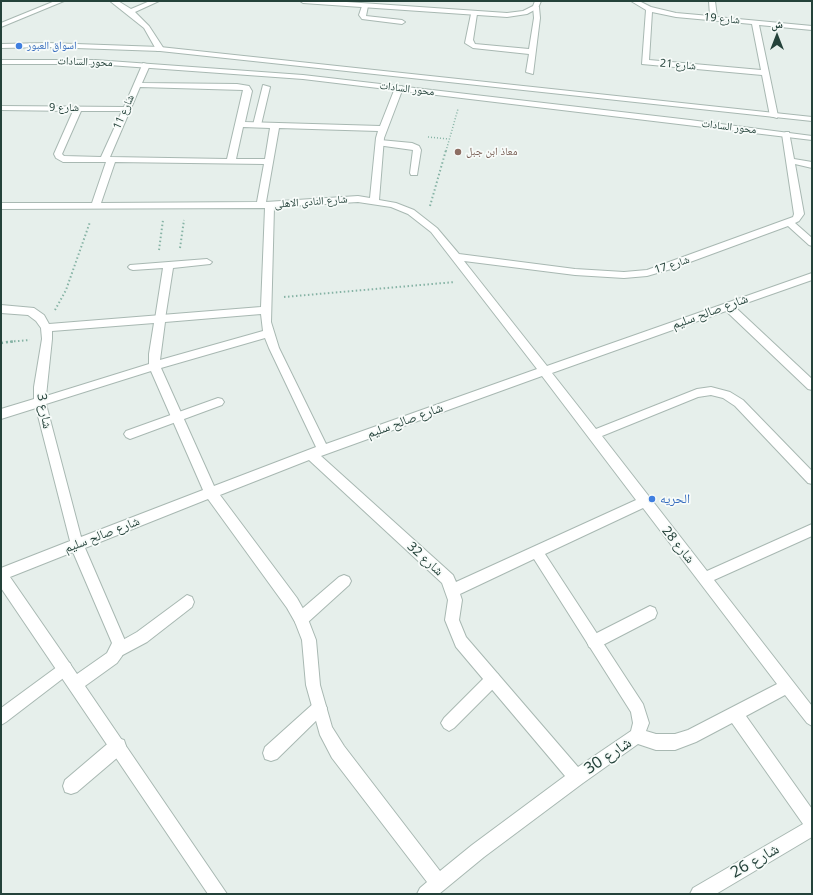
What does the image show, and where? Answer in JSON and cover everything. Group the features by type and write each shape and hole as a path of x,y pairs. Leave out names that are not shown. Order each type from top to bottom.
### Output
{"street":[{"path":"1,25 61,1"},
{"path":"113,1 130,12 146,27 160,49"},
{"path":"130,12 156,1"},
{"path":"303,1 347,3 365,6 474,14 507,15 525,13 537,4"},
{"name":"شارع 19","path":"634,1 649,9 676,15 812,28"},
{"path":"712,1 714,19"},
{"path":"530,72 537,18 537,4"},
{"path":"365,6 362,15 364,18 402,22"},
{"name":"شارع 21","path":"649,9 645,62 765,73"},
{"path":"474,14 469,40 473,46 533,52"},
{"path":"756,22 774,116"},
{"path":"20,61 31,58 38,53 36,48 28,45"},
{"name":"محور السادات","path":"1,46 28,45 160,49 812,119"},
{"path":"95,62 88,59 88,54 94,49 105,47"},
{"name":"محور السادات","path":"1,62 95,62 265,73 812,138"},
{"name":"شارع 11","path":"96,205 107,160 126,109 146,65"},
{"path":"137,84 242,87 248,90 231,162"},
{"path":"257,125 266,87"},
{"path":"374,200 383,129 399,88"},
{"name":"شارع 9","path":"1,108 126,109"},
{"path":"78,108 58,156 63,159 269,162"},
{"path":"240,124 383,129"},
{"path":"275,125 269,162 265,205 265,310 268,333 317,452"},
{"path":"786,134 792,162 798,214 796,220 789,222"},
{"path":"380,144 412,146 416,148 414,173"},
{"path":"792,162 812,165"},
{"name":"شارع النادى الاهلى","path":"1,206 265,205 358,199 374,200 393,205 411,212 425,222 456,257 546,370"},
{"path":"789,222 812,243"},
{"name":"شارع 17","path":"456,257 575,272 624,275 647,273 668,267 789,222"},
{"path":"133,267 206,262"},
{"path":"173,264 160,319 154,354 154,366 211,494 292,603 302,619 309,640 313,685 325,730 338,752 438,883"},
{"name":"شارع صالح سليم","path":"1,575 317,452 812,276"},
{"path":"727,306 812,386"},
{"path":"1,309 30,311 40,318 46,334 160,319 265,310"},
{"path":"1,414 154,366 268,333"},
{"name":"شارع 3","path":"46,334 40,381 40,401 77,545 118,636 119,643 117,651"},
{"name":"شارع 28","path":"546,370 644,502 705,578 812,718"},
{"path":"801,375 812,371"},
{"path":"595,434 697,392 711,391 726,395 739,403 812,479"},
{"path":"130,434 218,402"},
{"name":"شارع 32","path":"317,452 448,579 453,590"},
{"path":"577,777 461,642 455,631 452,620 455,600 453,590 644,502"},
{"path":"705,578 812,530"},
{"name":"شارع 30","path":"426,894 438,883 577,777 637,736 642,723 638,709 536,551"},
{"path":"1,575 218,894"},
{"path":"302,619 344,581"},
{"path":"76,684 112,658 117,651 142,636 187,602"},
{"path":"594,642 650,614"},
{"path":"1,717 65,668"},
{"path":"449,723 493,679"},
{"path":"637,736 656,742 674,742 691,737 788,686"},
{"path":"271,753 319,708"},
{"path":"735,714 812,823"},
{"path":"71,786 118,746"},
{"name":"شارع 26","path":"709,891 812,828"}],"path":[{"path":"425,222 462,96"},
{"path":"1,343 46,334 66,290 96,205"},
{"path":"157,265 166,205"},
{"path":"173,264 186,205"},
{"path":"266,298 475,281"}],"place":[{"name":"اسواق العبور","path":"19,46"},
{"name":"معاذ ابن جبل","path":"458,152"},
{"name":"الحريه","path":"652,499"}]}
